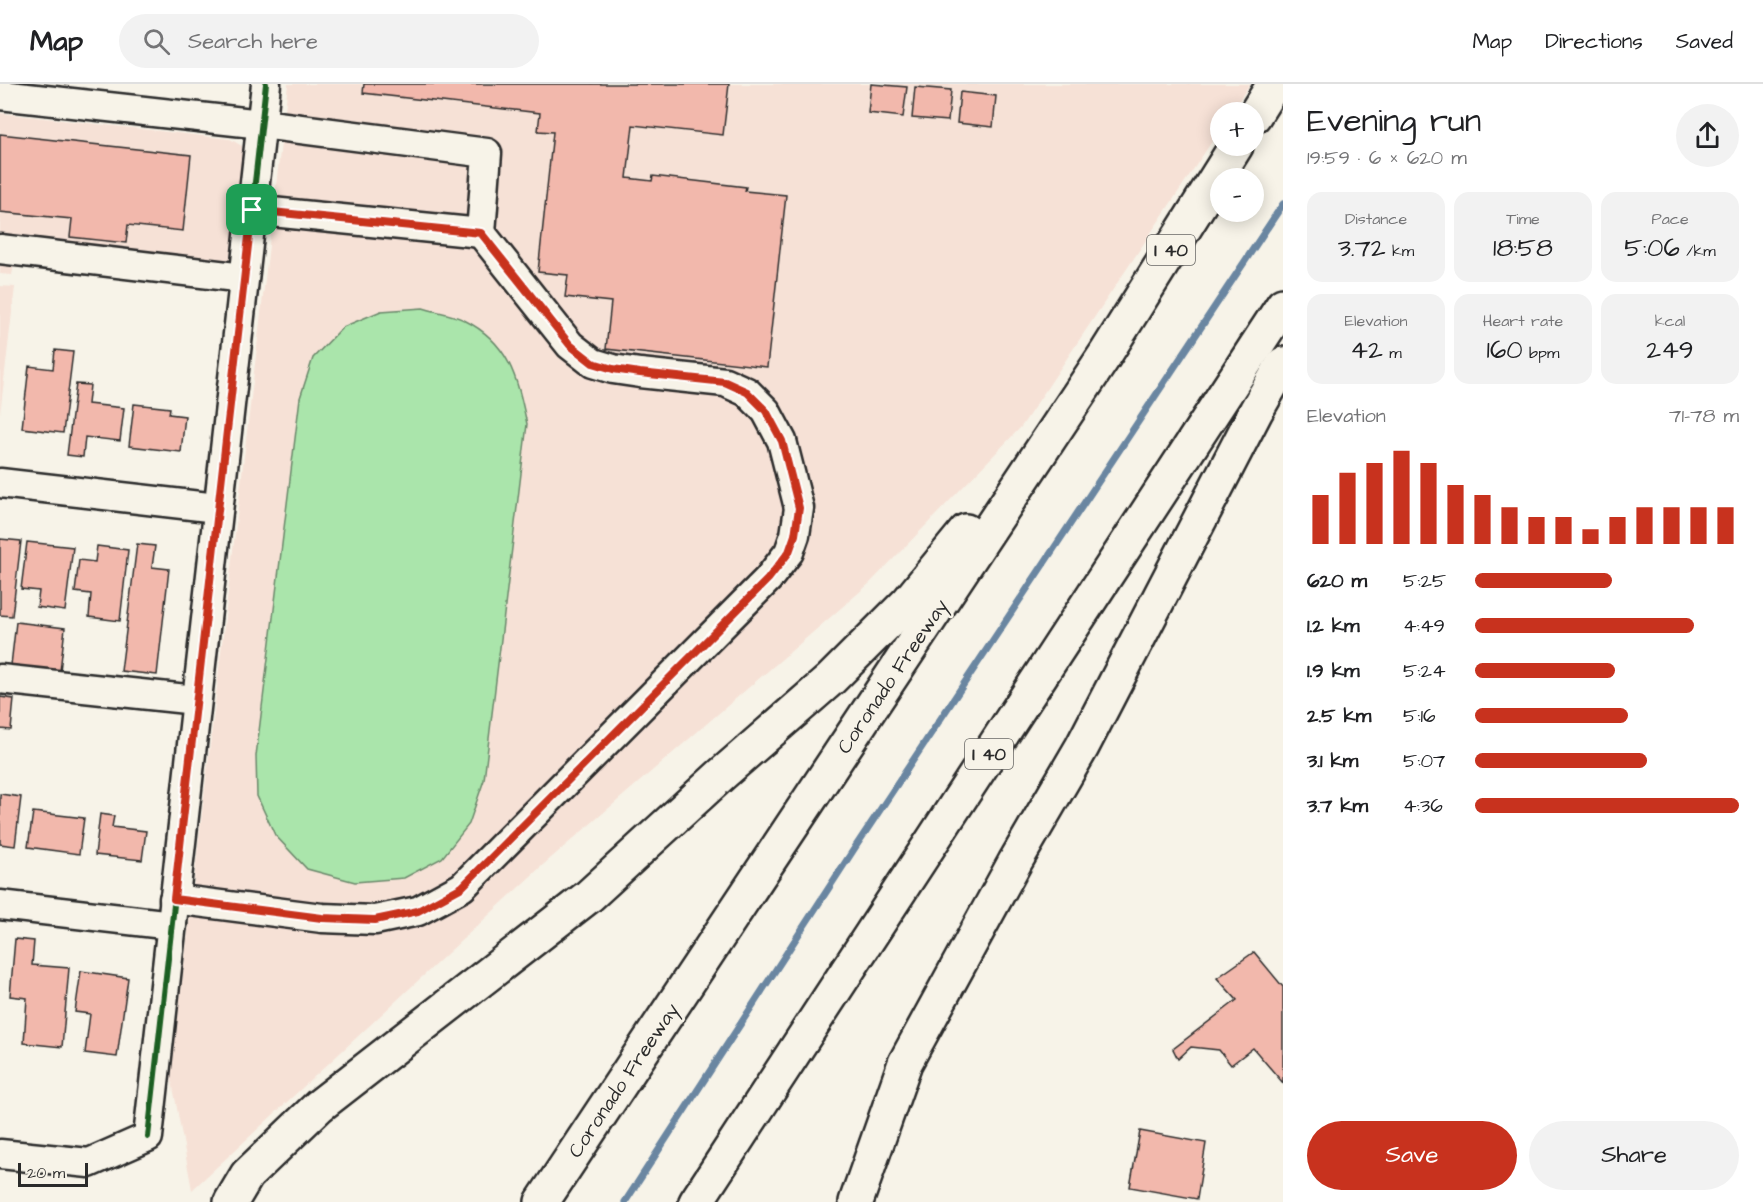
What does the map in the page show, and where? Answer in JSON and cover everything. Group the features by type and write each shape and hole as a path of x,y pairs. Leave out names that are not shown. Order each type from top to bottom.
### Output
{"highway":[{"path":"1263,102 1274,84"},
{"name":"Coronado Freeway","path":"542,1202 1105,355 1230,156"},
{"name":"I 40","path":"696,1202 1283,305"},
{"path":"231,1202 247,1175 319,1106 589,896 831,679 908,602 1105,355"},
{"path":"856,1202 905,1063 1082,747 1256,411 1283,364"}],"street":[{"path":"0,1154 89,1163 148,1137 266,84"},
{"path":"0,95 262,124 487,153 481,233 570,345 593,363 613,369 725,382 747,392 766,411 782,441 799,508 795,535 789,552 768,579 462,887 418,911 375,920 0,905"},
{"path":"252,210 481,233"},
{"path":"0,249 244,278"},
{"path":"0,483 217,508"},
{"path":"0,679 196,700"}],"shaded area":[{"path":"288,84 1250,84 1238,102 1210,102 1210,144 1021,427 870,583 544,864 192,1190 171,1076"},
{"path":"0,113 230,139 242,146 244,163 229,290 14,265 12,275 0,274"},
{"path":"0,286 15,287 0,414"}],"green space":[{"path":"423,308 464,320 492,339 502,351 515,377 527,424 484,780 469,824 442,858 404,878 355,882 307,869 275,835 257,796 256,756 300,398 313,358 343,327 381,311"}],"building":[{"path":"364,84 729,84 723,135 633,125 627,178 652,181 653,176 746,187 745,191 786,195 767,367 606,349 611,302 565,297 568,275 538,272 553,132 538,131 540,113 363,93"},
{"path":"871,84 907,87 903,117 868,113"},
{"path":"915,87 951,90 948,121 912,118"},
{"path":"960,92 996,96 993,127 957,123"},
{"path":"0,134 191,155 183,231 128,225 126,243 70,237 72,219 0,212"},
{"path":"55,350 73,352 63,433 22,428 29,366 53,369"},
{"path":"76,384 90,385 88,404 124,408 120,441 85,437 83,457 67,455"},
{"path":"134,404 170,408 169,414 185,416 181,452 129,446"},
{"path":"0,539 21,541 12,616 0,615"},
{"path":"27,542 73,547 65,611 37,607 39,591 21,589"},
{"path":"137,544 155,546 152,567 169,569 157,675 121,671"},
{"path":"97,546 128,550 120,621 89,617 91,594 75,592 79,560 95,562"},
{"path":"16,622 65,628 60,671 11,665"},
{"path":"0,697 14,699 11,730 0,729"},
{"path":"0,794 21,797 15,846 0,844"},
{"path":"33,812 84,818 79,854 28,847"},
{"path":"100,814 114,816 112,827 146,831 142,860 95,855"},
{"path":"15,939 34,941 32,965 69,968 62,1047 24,1043 27,998 10,996"},
{"path":"1254,952 1283,987 1283,1083 1253,1048 1231,1065 1219,1050 1191,1047 1178,1059 1173,1049 1237,1000 1217,978"},
{"path":"81,971 128,978 117,1057 85,1053 90,1014 75,1012"},
{"path":"1140,1131 1206,1143 1197,1199 1130,1187"}],"waterway":[{"path":"625,1202 856,846 1283,204"}],"cycle path":[{"path":"148,1137 266,84"}],"route":[{"path":"252,210 481,233 570,345 593,363 640,373 725,382 747,392 766,411 782,441 799,508 795,535 789,552 768,579 462,887 418,911 375,920 322,918 174,899 252,210"}]}
